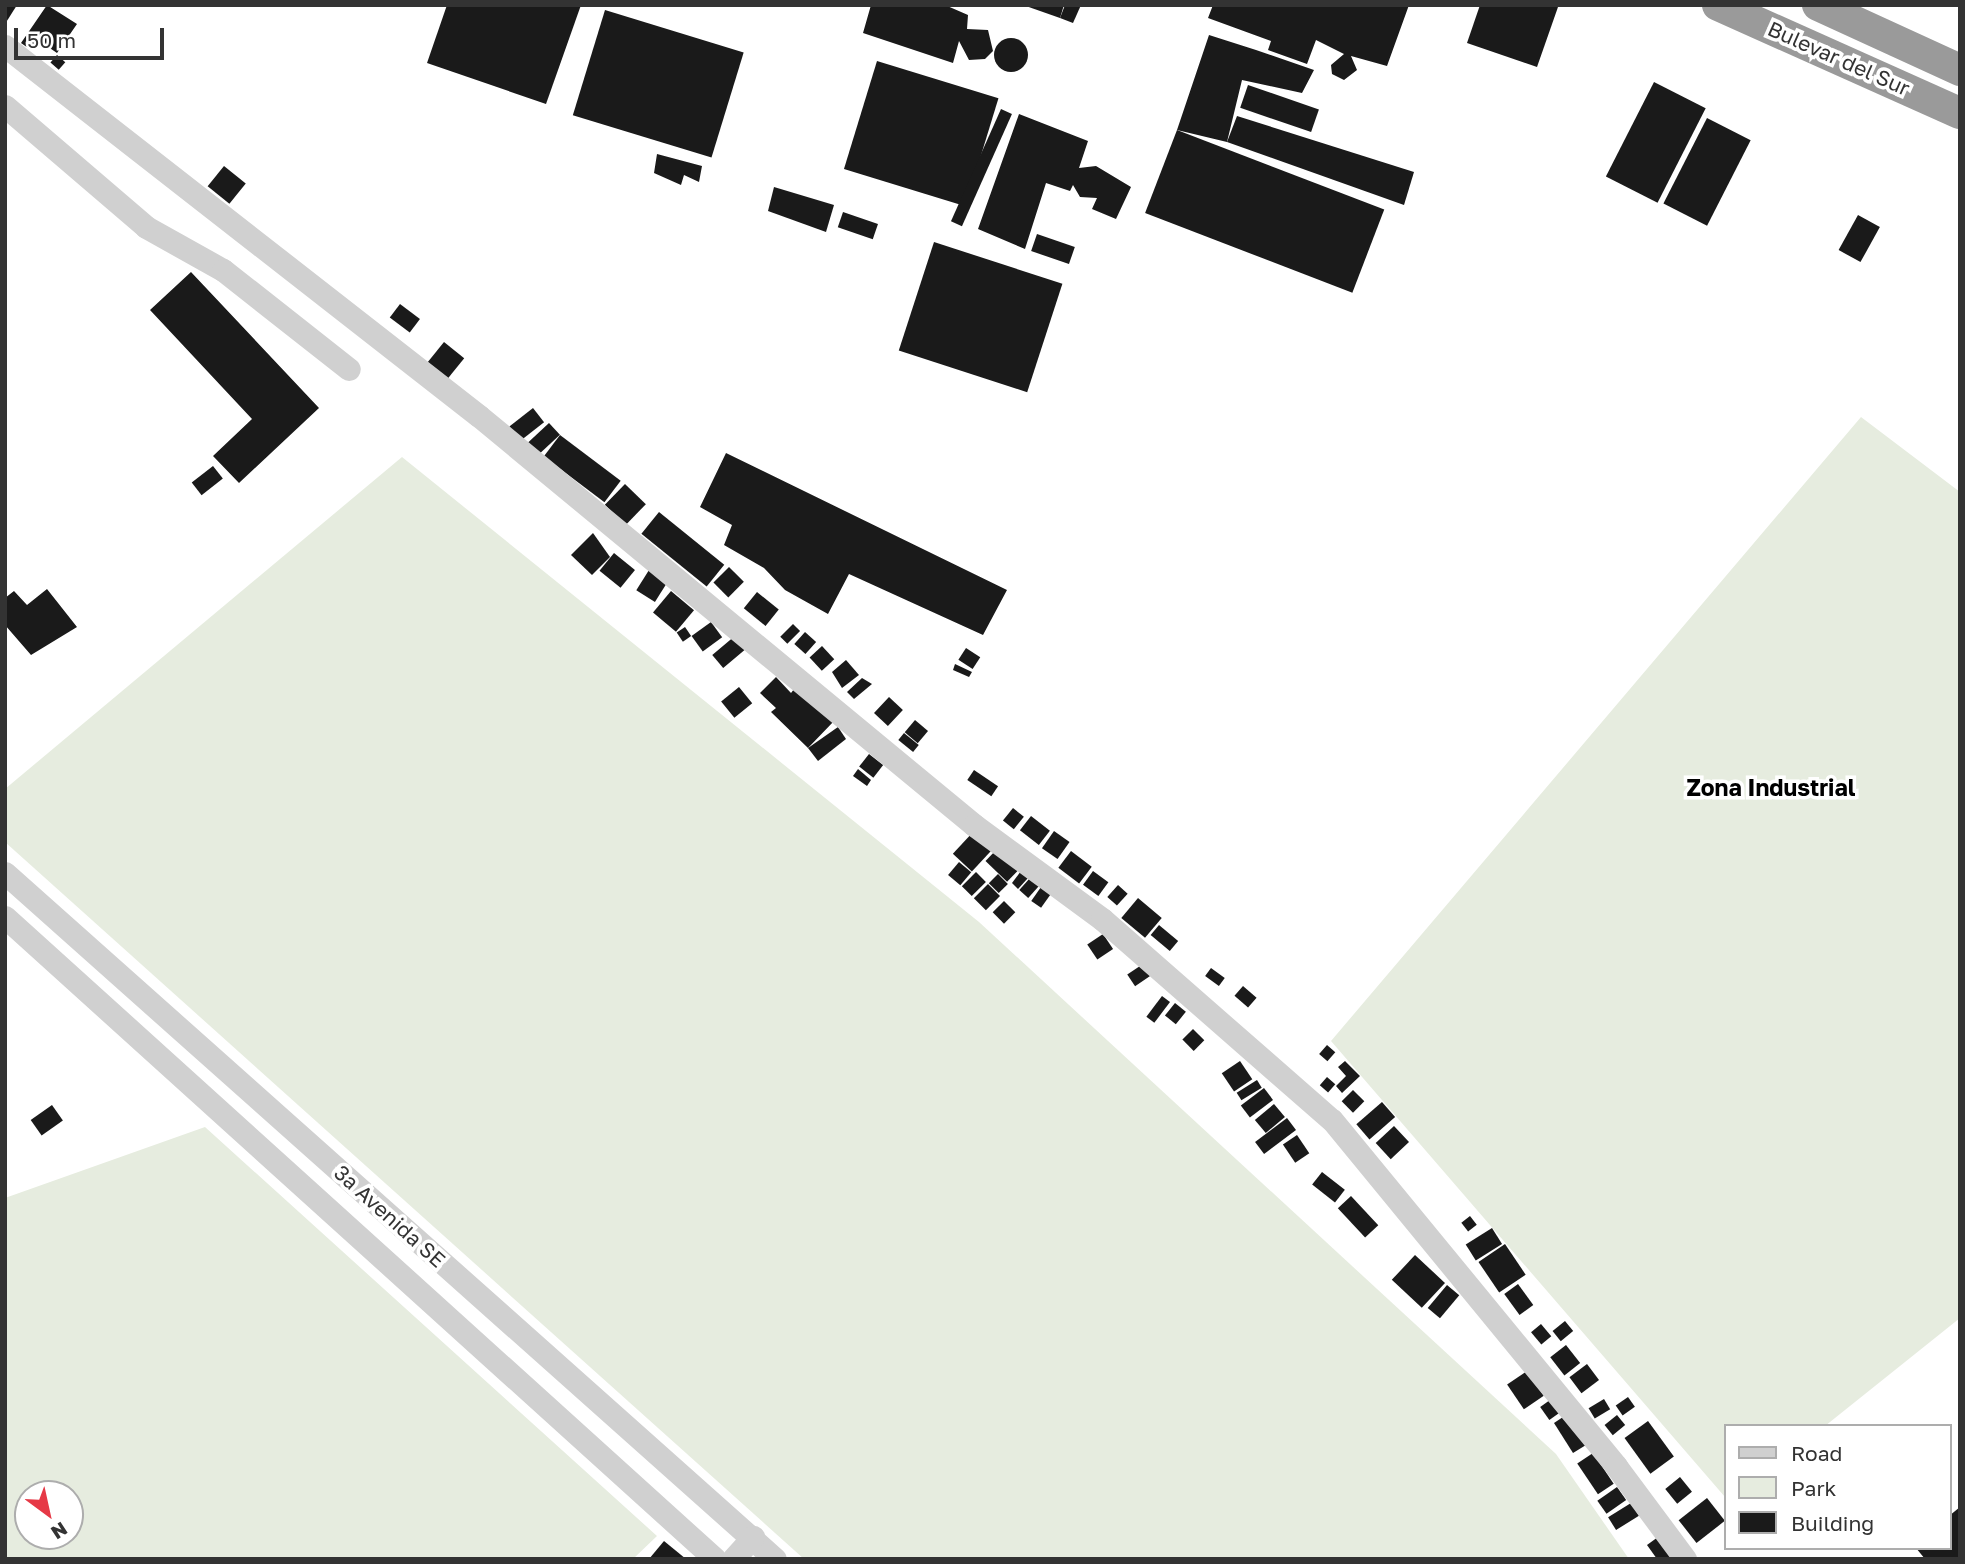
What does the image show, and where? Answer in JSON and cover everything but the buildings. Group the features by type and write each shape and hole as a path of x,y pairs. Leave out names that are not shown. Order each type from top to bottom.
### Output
{"highway":[{"name":"Bulevar del Sur","path":"1718,5 1960,113"},
{"name":"Bulevar del Sur","path":"1818,5 1960,70"}],"street":[{"path":"5,46 479,416 974,825 1102,919 1332,1120 1616,1466 1685,1559"},
{"path":"5,106 146,227 223,270 349,369"},
{"name":"3a Avenida SE","path":"5,873 775,1559"},
{"path":"5,917 715,1559"},
{"path":"733,1559 753,1538"}],"green space":[{"path":"1861,417 1960,492 1960,1318 1828,1424 1724,1424 1724,1496 1331,1041"},
{"path":"402,457 979,922 1556,1454 1629,1559 804,1559 5,842 5,789"},
{"path":"205,1127 657,1536 633,1559 5,1559 5,1198"}],"district":[{"name":"Zona Industrial","path":"1771,787"}]}
